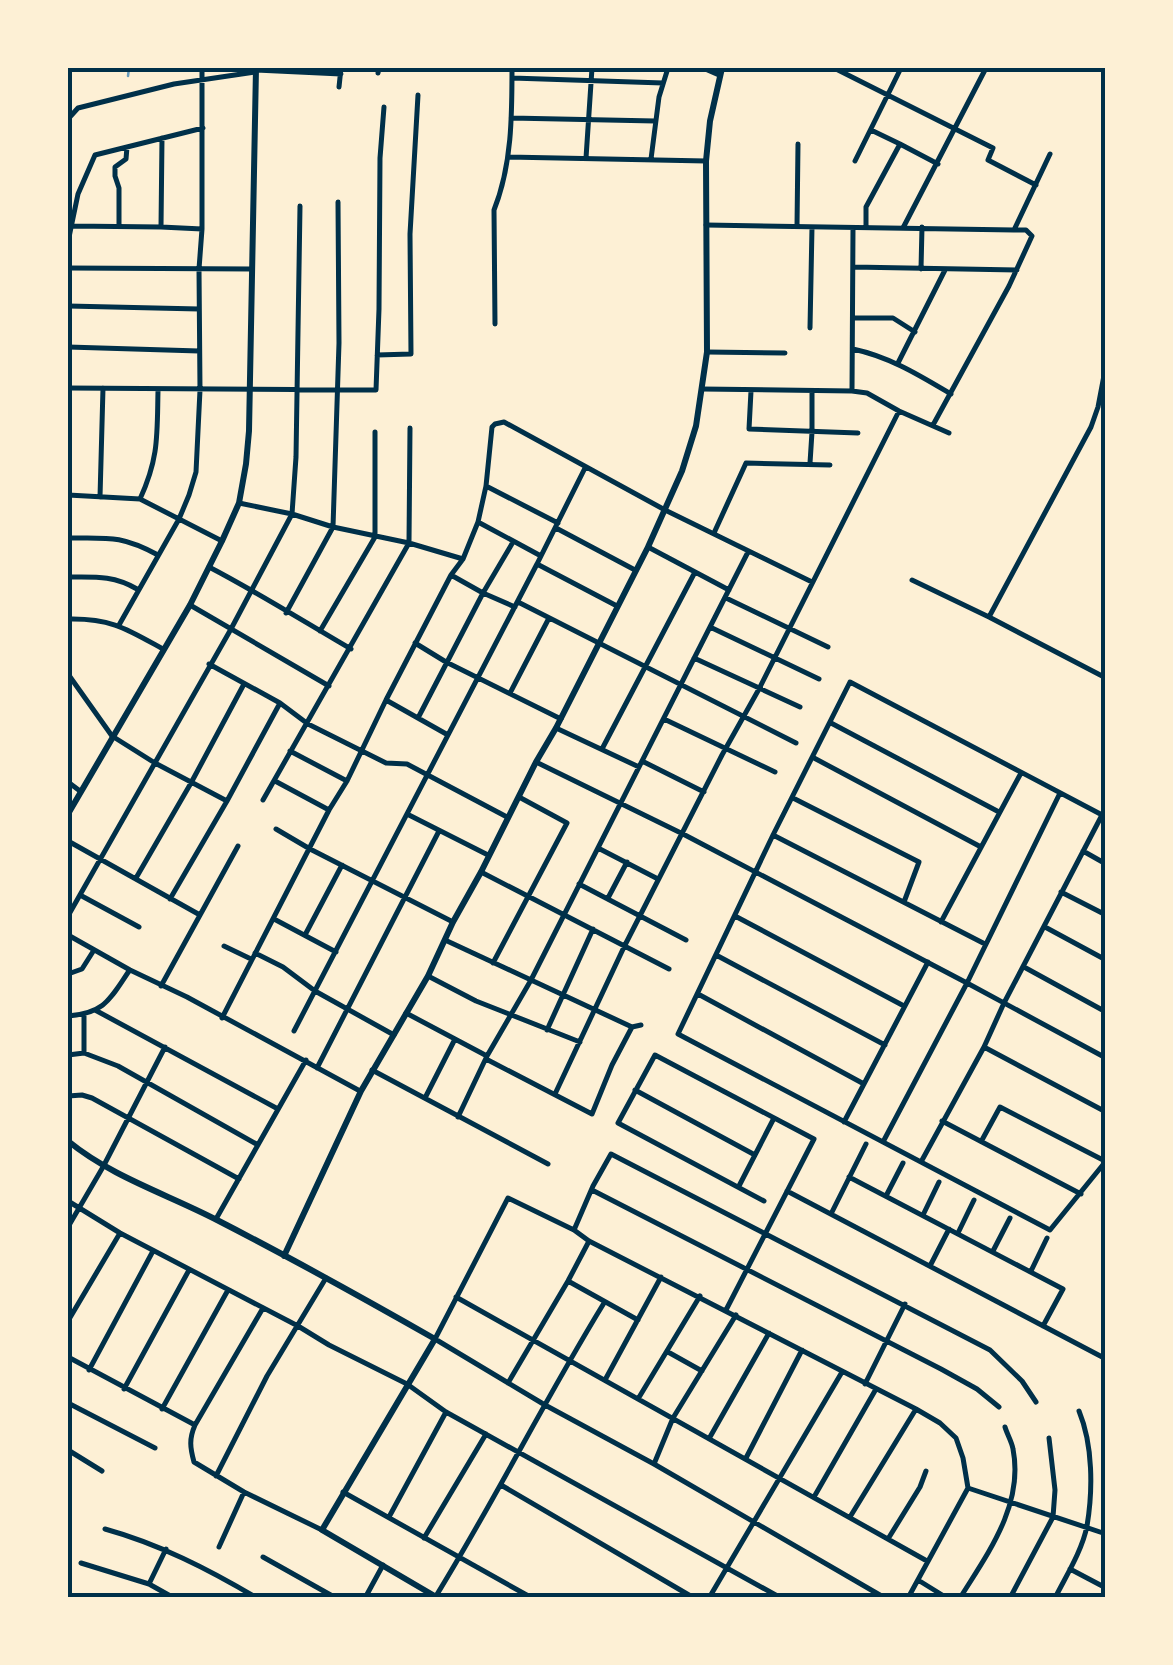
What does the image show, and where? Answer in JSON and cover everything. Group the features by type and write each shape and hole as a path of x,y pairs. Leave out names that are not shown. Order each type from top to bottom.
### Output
{"street":[{"path":"120,625 179,518 196,472 202,68"},
{"path":"495,324 494,210 508,157 512,68"},
{"path":"586,158 592,68"},
{"path":"651,159 662,83 668,68"},
{"path":"284,1256 372,1070 428,976 648,547 687,456 696,426 707,352 706,161 721,71 703,68"},
{"path":"834,68 993,148 988,160 1036,185"},
{"path":"855,161 902,68"},
{"path":"904,226 986,68"},
{"path":"68,814 190,605 239,503 246,464 250,390 255,70"},
{"path":"68,119 78,108 255,70 341,71 339,87"},
{"path":"512,78 662,83"},
{"path":"377,355 411,354 410,234 418,95"},
{"path":"68,388 376,390 384,107"},
{"path":"511,118 655,121"},
{"path":"68,242 78,194 94,155 203,128"},
{"path":"871,130 938,164"},
{"path":"161,226 162,138"},
{"path":"797,226 798,144"},
{"path":"866,227 866,208 900,144"},
{"path":"119,226 120,188 114,172 126,159 127,147"},
{"path":"1014,230 1050,154"},
{"path":"508,157 706,161"},
{"path":"286,613 333,527 338,202"},
{"path":"68,916 292,514 300,206"},
{"path":"706,225 1029,230 1032,236 1017,270 933,426"},
{"path":"70,226 202,230"},
{"path":"810,328 812,226"},
{"path":"921,269 922,227"},
{"path":"852,391 853,228"},
{"path":"853,267 1017,270"},
{"path":"68,268 252,269"},
{"path":"898,363 945,270"},
{"path":"68,306 200,309"},
{"path":"853,318 893,318 914,332"},
{"path":"68,348 199,351"},
{"path":"853,349 898,363 951,394"},
{"path":"707,352 785,352"},
{"path":"989,617 1091,426 1106,365"},
{"path":"100,497 103,388"},
{"path":"702,389 852,391 868,394 948,433"},
{"path":"140,499 157,450 158,390"},
{"path":"751,391 749,429 858,433"},
{"path":"810,464 812,391"},
{"path":"555,1094 624,947 899,411"},
{"path":"222,1018 415,643 463,559 478,522 486,486 492,427 499,422 812,582"},
{"path":"264,800 409,544 410,428"},
{"path":"320,631 376,536 375,432"},
{"path":"713,534 746,462 830,465"},
{"path":"294,1031 585,468"},
{"path":"486,486 635,570"},
{"path":"68,495 140,499 222,542"},
{"path":"239,503 463,559"},
{"path":"478,522 541,556"},
{"path":"68,538 132,541 158,555"},
{"path":"418,718 514,542"},
{"path":"648,547 730,590"},
{"path":"458,1117 748,552"},
{"path":"537,564 617,606"},
{"path":"208,566 351,649"},
{"path":"602,749 695,572"},
{"path":"451,575 483,593 549,618 796,743"},
{"path":"68,577 121,580 138,589"},
{"path":"912,580 1106,678"},
{"path":"726,598 828,646"},
{"path":"190,605 329,686"},
{"path":"510,693 549,618"},
{"path":"68,619 120,625 163,649"},
{"path":"710,627 819,679"},
{"path":"415,643 561,719"},
{"path":"694,658 800,707"},
{"path":"210,664 280,703 308,724 386,763 407,764 509,818"},
{"path":"68,674 112,736 227,801"},
{"path":"921,1162 1104,816 850,682 678,1034 1048,1234"},
{"path":"136,878 244,684"},
{"path":"386,700 448,735"},
{"path":"170,899 280,703"},
{"path":"664,719 775,772"},
{"path":"831,723 999,812"},
{"path":"556,728 704,792"},
{"path":"290,751 347,781"},
{"path":"814,758 981,847"},
{"path":"536,762 683,834 1106,1058"},
{"path":"941,922 1021,773"},
{"path":"275,781 329,810"},
{"path":"68,782 80,791"},
{"path":"884,1142 1060,793"},
{"path":"493,963 566,823 519,797"},
{"path":"793,798 919,862 904,902"},
{"path":"407,814 488,855"},
{"path":"276,829 453,922"},
{"path":"318,1068 439,831"},
{"path":"774,835 986,944"},
{"path":"68,841 200,915"},
{"path":"162,986 238,846"},
{"path":"598,848 659,879"},
{"path":"1083,851 1106,864"},
{"path":"608,898 626,862"},
{"path":"305,935 342,865"},
{"path":"481,872 669,969"},
{"path":"580,884 686,940"},
{"path":"1062,892 1106,915"},
{"path":"80,896 139,926"},
{"path":"735,916 904,1006"},
{"path":"274,919 336,952"},
{"path":"1045,926 1106,960"},
{"path":"546,1030 593,929"},
{"path":"68,935 361,1092"},
{"path":"445,940 632,1027"},
{"path":"224,946 282,967 394,1035"},
{"path":"68,974 82,969 94,950"},
{"path":"716,955 885,1045"},
{"path":"844,1122 928,962"},
{"path":"1024,967 1106,1012"},
{"path":"68,1016 84,1015 108,1003 130,970"},
{"path":"428,976 512,1016 580,1042"},
{"path":"698,994 864,1084"},
{"path":"95,1010 278,1109"},
{"path":"406,1013 592,1114 632,1027 641,1024"},
{"path":"84,1015 84,1054"},
{"path":"425,1098 456,1038"},
{"path":"68,1227 165,1046"},
{"path":"984,1047 1106,1112"},
{"path":"68,1054 84,1054 118,1066 258,1145"},
{"path":"726,1310 814,1139 655,1055 618,1123 764,1201"},
{"path":"216,1219 306,1060"},
{"path":"372,1070 548,1164"},
{"path":"635,1090 755,1154"},
{"path":"68,1096 92,1098 239,1179"},
{"path":"982,1140 1000,1107 1106,1161 1048,1234 1030,1272"},
{"path":"738,1187 774,1118"},
{"path":"942,1121 1081,1194"},
{"path":"68,1140 103,1167 216,1219 326,1277 885,1598"},
{"path":"831,1213 866,1144"},
{"path":"574,1230 611,1154 990,1350 1022,1381 1036,1402"},
{"path":"886,1196 903,1163"},
{"path":"849,1177 1063,1289 1042,1326"},
{"path":"922,1216 939,1182"},
{"path":"591,1190 886,1341 976,1389 999,1407"},
{"path":"788,1190 1106,1359"},
{"path":"322,1530 435,1339 508,1198 940,1422 956,1438 968,1488 908,1598"},
{"path":"958,1234 974,1200"},
{"path":"68,1202 329,1346 407,1384 446,1412 781,1598"},
{"path":"992,1252 1010,1218"},
{"path":"930,1266 949,1229"},
{"path":"68,1321 120,1233"},
{"path":"508,1383 589,1241"},
{"path":"89,1370 154,1251"},
{"path":"124,1388 189,1270"},
{"path":"216,1476 267,1376 326,1277"},
{"path":"605,1380 662,1277"},
{"path":"568,1281 638,1320"},
{"path":"162,1409 228,1290"},
{"path":"638,1399 700,1296"},
{"path":"456,1297 927,1561"},
{"path":"263,1308 195,1425 190,1438 194,1462 437,1597 604,1303"},
{"path":"865,1384 905,1304"},
{"path":"654,1464 674,1418 736,1316"},
{"path":"710,1438 769,1332"},
{"path":"746,1458 802,1350"},
{"path":"668,1352 702,1372"},
{"path":"68,1357 195,1425"},
{"path":"709,1598 842,1372"},
{"path":"814,1497 876,1390"},
{"path":"68,1403 155,1448"},
{"path":"850,1517 916,1409"},
{"path":"1055,1598 1086,1529 1090,1464 1078,1411"},
{"path":"390,1517 446,1412"},
{"path":"960,1598 989,1551 1012,1502 1013,1449 1005,1426"},
{"path":"424,1538 486,1434"},
{"path":"1010,1598 1053,1517 1049,1438"},
{"path":"68,1450 102,1471"},
{"path":"888,1539 920,1488 926,1471"},
{"path":"501,1484 694,1598"},
{"path":"968,1488 1106,1534"},
{"path":"219,1547 244,1492"},
{"path":"342,1492 532,1598"},
{"path":"105,1529 166,1550 257,1598"},
{"path":"149,1584 166,1550"},
{"path":"263,1557 336,1598"},
{"path":"80,1563 149,1584 174,1598"},
{"path":"365,1598 383,1565"},
{"path":"1070,1568 1106,1588"},
{"path":"918,1580 948,1598"}],"waterway":[{"path":"128,76 129,68"}]}
